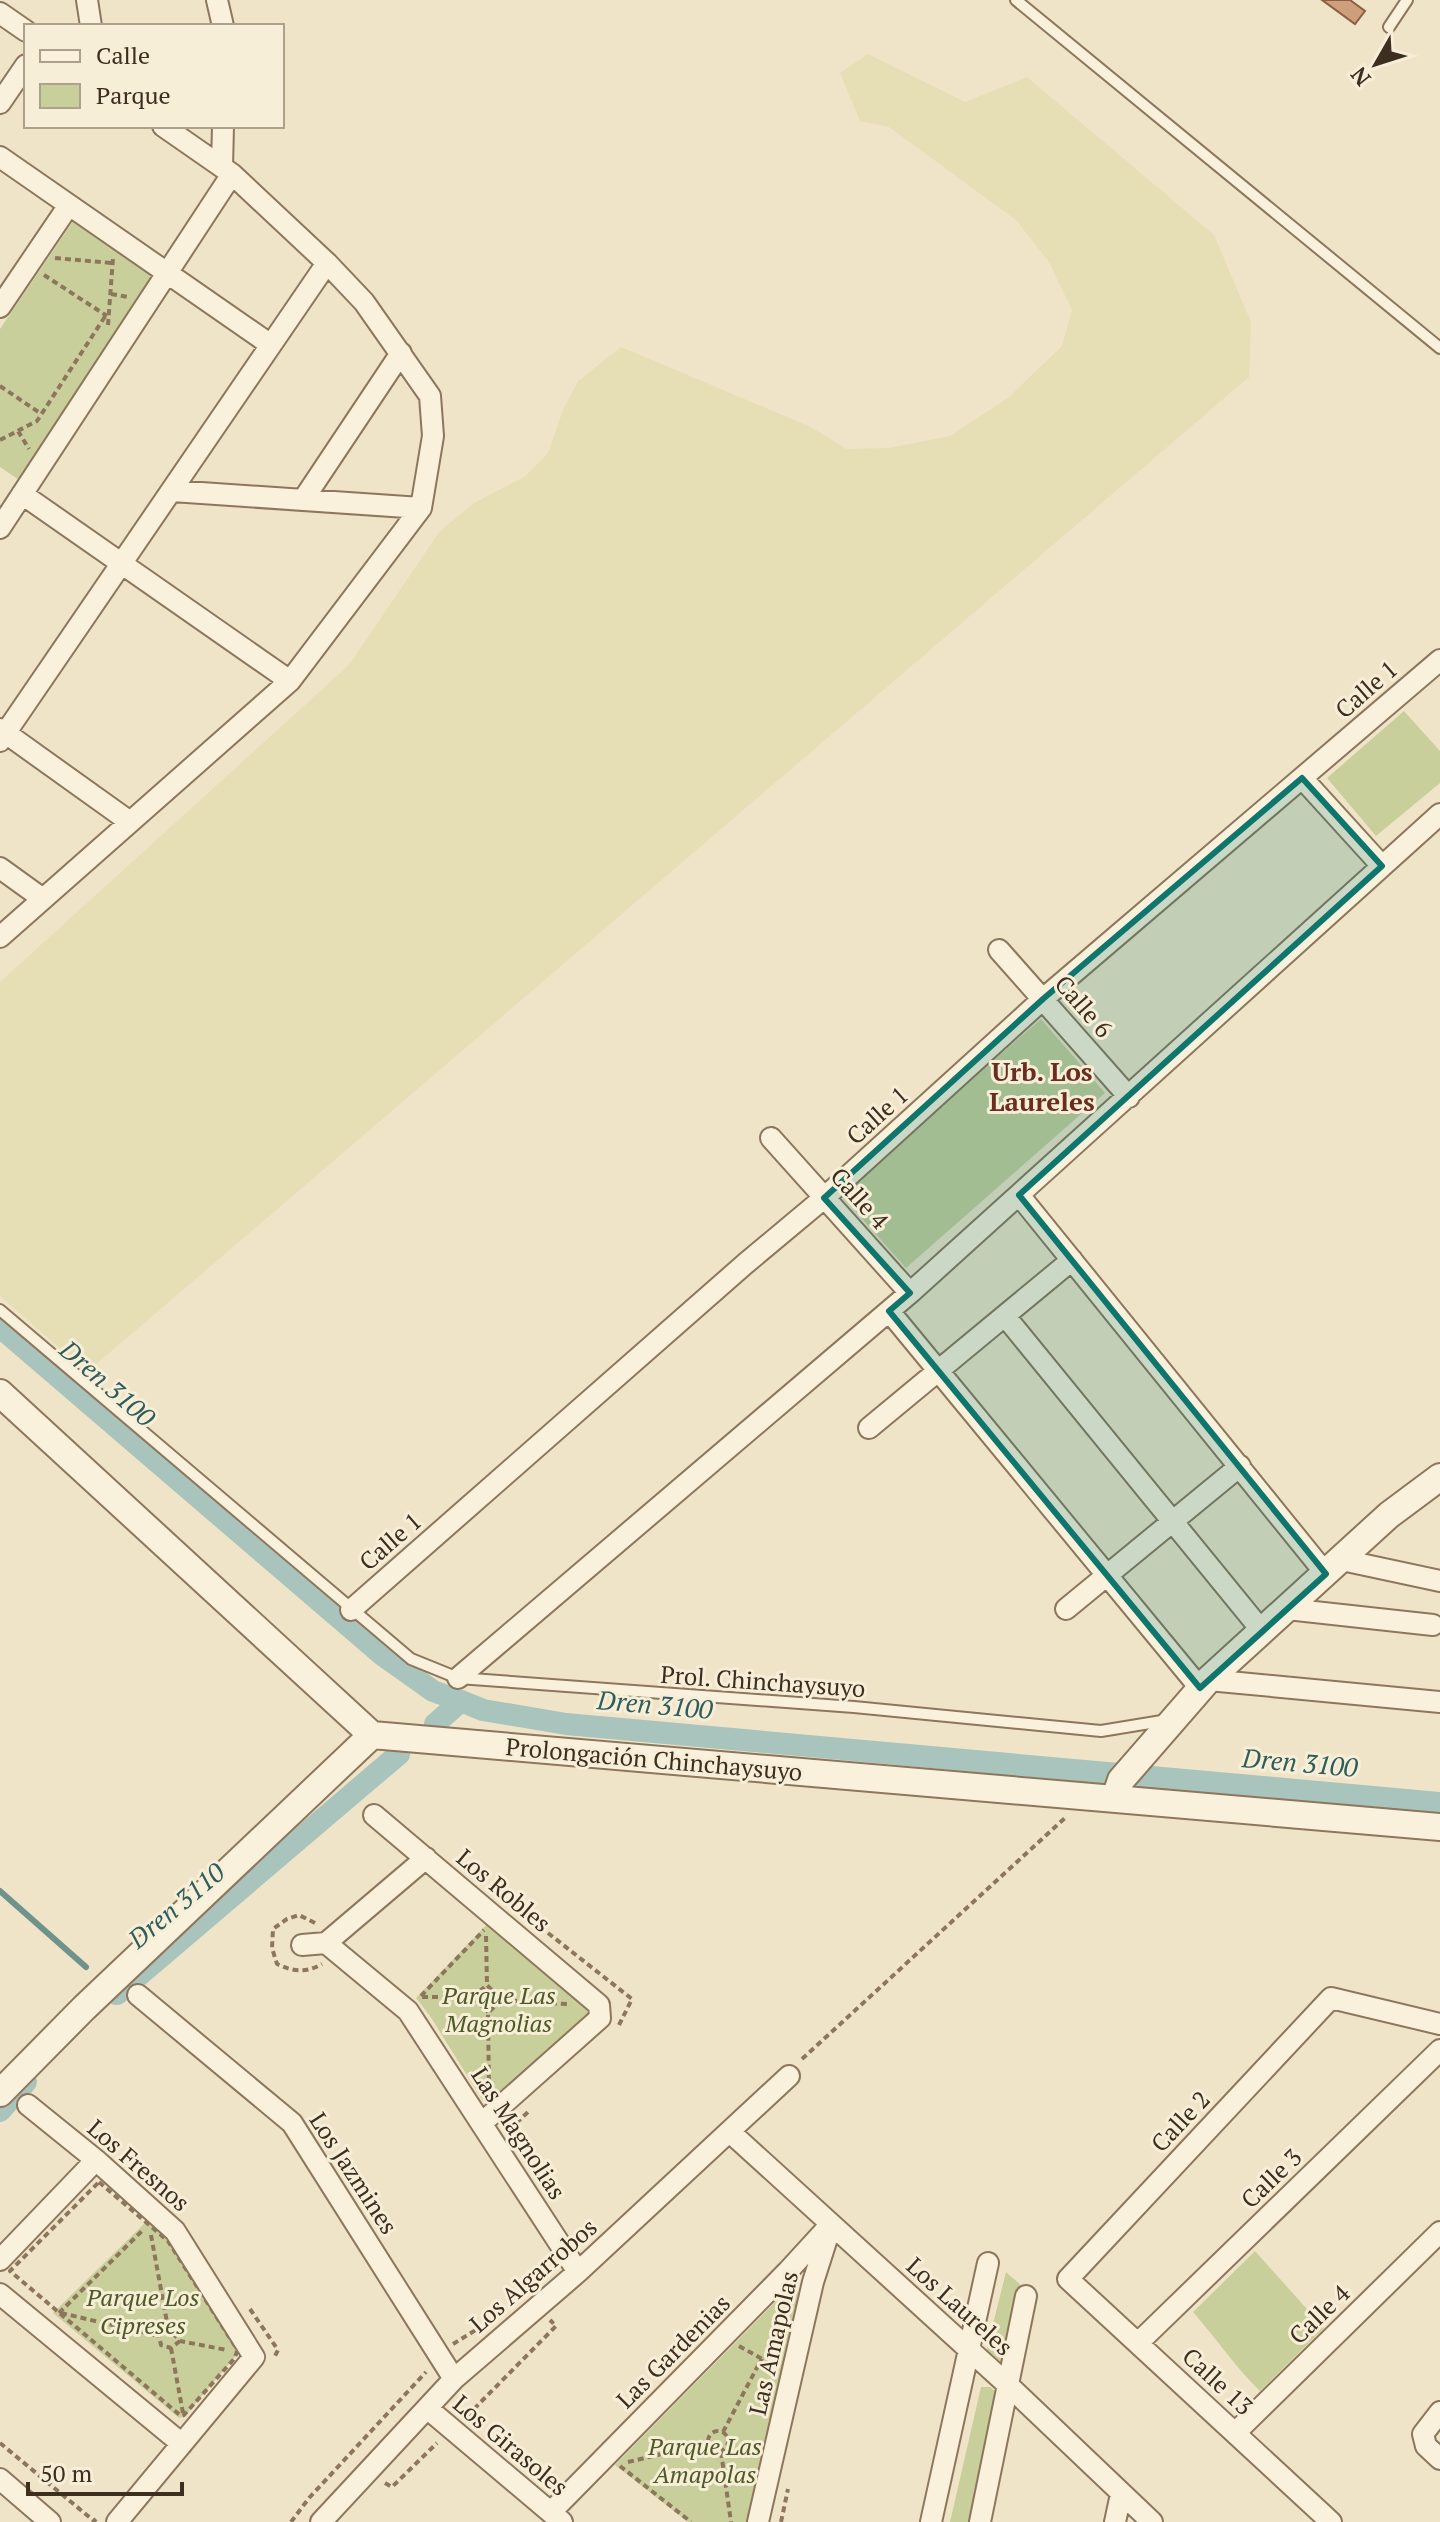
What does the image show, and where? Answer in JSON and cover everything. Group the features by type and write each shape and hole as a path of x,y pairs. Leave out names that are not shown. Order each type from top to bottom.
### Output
{"street":[{"path":"87,0 91,24"},
{"path":"217,0 223,24"},
{"path":"0,13 24,30"},
{"path":"0,103 24,68"},
{"path":"0,937 290,681 421,508 433,436 430,396 364,302 327,263 227,170 166,128"},
{"path":"0,528 167,273 227,170 223,128"},
{"path":"0,157 271,345"},
{"path":"0,307 69,205"},
{"path":"130,822 2,734 327,263"},
{"path":"303,500 401,353"},
{"path":"172,491 421,508"},
{"path":"22,494 290,681"},
{"name":"Calle 1","path":"351,1610 824,1198 1043,999 1440,660"},
{"path":"1302,778 1382,866"},
{"path":"458,1678 910,1293 1440,814"},
{"path":"0,868 43,899"},
{"name":"Calle 6","path":"999,950 1129,1097"},
{"name":"Calle 4","path":"771,1138 910,1293"},
{"path":"1019,1195 1240,1466 1334,1567 1440,1581"},
{"path":"869,1428 1072,1260"},
{"path":"889,1311 1107,1575 1204,1684 1440,1702"},
{"path":"1005,1316 1262,1631"},
{"path":"0,1393 372,1735 84,2008 0,2093"},
{"path":"1066,1609 1240,1466"},
{"path":"1125,1779 1204,1684 1389,1515 1440,1477"},
{"path":"1287,1609 1433,1625"},
{"name":"Prolongación Chinchaysuyo","path":"372,1735 1088,1796 1125,1779 1440,1827"},
{"name":"Los Robles","path":"374,1815 599,2005 600,2018 483,2122"},
{"path":"302,1945 326,1943 426,1858"},
{"name":"Las Magnolias","path":"326,1943 408,2011 578,2272"},
{"name":"Los Jazmines","path":"138,1995 292,2123 454,2379"},
{"name":"Calle 2","path":"1068,2279 1331,1998 1440,2024"},
{"name":"Calle 3","path":"1138,2343 1440,2050"},
{"name":"Los Algarrobos","path":"321,2522 454,2379 578,2272 789,2076"},
{"name":"Los Fresnos","path":"28,2105 96,2160 175,2231 254,2358"},
{"name":"Los Laureles","path":"730,2132 968,2348 1152,2522"},
{"path":"0,2260 96,2160"},
{"name":"Las Gardenias","path":"556,2517 831,2224"},
{"name":"Las Amapolas","path":"758,2522 813,2282 831,2224"},
{"name":"Calle 4","path":"1235,2433 1440,2232"},
{"path":"931,2522 988,2263"},
{"name":"Calle 13","path":"1068,2279 1331,2522"},
{"path":"0,2294 182,2444"},
{"path":"980,2522 1026,2296"},
{"path":"110,2516 182,2444 254,2358"},
{"name":"Los Girasoles","path":"427,2408 556,2517"},
{"path":"1435,2417 1423,2434 1426,2446 1440,2459"},
{"path":"0,2479 50,2522"},
{"path":"1115,2522 1121,2494"}],"lane":[{"path":"1016,0 1440,348"},
{"path":"1389,27 1407,0"},
{"name":"Prol. Chinchaysuyo","path":"0,1310 411,1659 458,1678 854,1707 1101,1731 1174,1719"}],"path":[{"path":"108,332 113,250"},
{"path":"50,258 112,263"},
{"path":"40,273 107,316"},
{"path":"111,294 139,300"},
{"path":"0,440 37,421 107,316"},
{"path":"0,386 40,413"},
{"path":"18,431 34,457"},
{"path":"802,2059 1088,1796"},
{"path":"487,1985 473,1997 419,1997 491,1923"},
{"path":"486,1929 487,1985 501,2000 575,2004"},
{"path":"473,1997 488,2013 489,2097"},
{"path":"488,2013 501,2000"},
{"path":"184,2415 181,2416 10,2271 99,2182 168,2241 254,2358"},
{"path":"59,2313 149,2225"},
{"path":"149,2225 168,2328 180,2341 254,2358"},
{"path":"184,2415 234,2359 254,2358 278,2350 242,2298"},
{"path":"59,2313 159,2336"},
{"path":"465,2417 556,2326 546,2315"},
{"path":"159,2336 168,2328"},
{"path":"159,2336 161,2345 171,2348"},
{"path":"171,2348 180,2341"},
{"path":"171,2348 184,2415"},
{"path":"723,2432 762,2358"},
{"path":"291,2522 319,2486 427,2371"},
{"path":"456,2410 475,2427"},
{"path":"708,2443 712,2433 723,2432"},
{"path":"721,2452 728,2445 723,2432"},
{"path":"375,2477 392,2487 441,2438"},
{"path":"0,2443 94,2521 110,2516"},
{"path":"708,2443 715,2451 721,2452"},
{"path":"691,2522 618,2464 708,2443"},
{"path":"721,2452 731,2522"},
{"path":"781,2522 791,2476"}],"highlighted area":[{"path":"1302,778 1382,866 1019,1195 1326,1574 1200,1688 889,1311 910,1293 824,1198 1043,999"}],"shaded area":[{"path":"868,54 965,102 1027,77 1214,235 1251,322 1249,377 87,1372 0,1296 0,982 349,665 440,531 474,503 524,477 548,453 563,410 578,381 621,347 811,427 846,449 889,448 950,436 1008,398 1062,346 1072,310 1049,262 1016,220 889,127 860,121 840,73"}],"green space":[{"path":"74,220 157,277 22,482 0,467 0,329"},
{"path":"1404,711 1440,751 1440,783 1376,836 1327,778"},
{"path":"1041,1019 1105,1093 906,1268 840,1194"},
{"name":"Parque Las Magnolias","path":"491,1920 591,2002 589,2013 495,2099 483,2101 416,1998"},
{"name":"Parque Los Cipreses","path":"147,2221 169,2241 239,2352 185,2416 179,2418 53,2313"},
{"path":"1255,2251 1324,2328 1260,2391 1193,2312"},
{"path":"1006,2272 1022,2286 1007,2358 1000,2363 992,2360 986,2352"},
{"name":"Parque Las Amapolas","path":"789,2288 797,2291 801,2299 750,2522 688,2522 615,2465"},
{"path":"981,2387 990,2387 995,2391 998,2401 970,2522 950,2522"}],"building":[{"path":"1322,0 1350,0 1365,11 1355,24"}],"waterway":[{"name":"Dren 3100","path":"0,1327 381,1654 433,1691 483,1710 566,1724 1440,1803"},
{"name":"Dren 3110","path":"435,1724 461,1701"},
{"name":"Dren 3110","path":"117,1994 399,1754"},
{"path":"0,1891 86,1967"},
{"name":"Dren 3110","path":"0,2111 26,2082"}],"district":[{"name":"Urb. Los Laureles","path":"1042,1086"}]}
